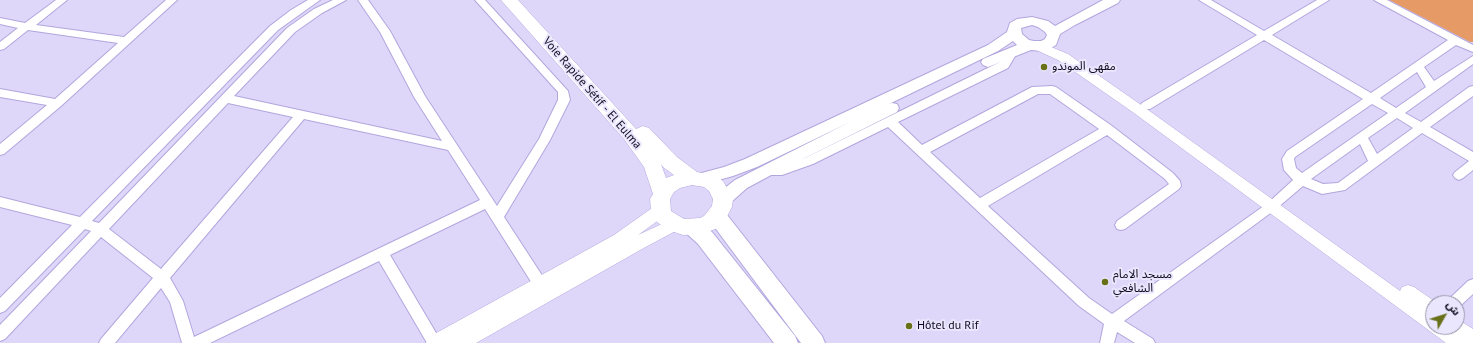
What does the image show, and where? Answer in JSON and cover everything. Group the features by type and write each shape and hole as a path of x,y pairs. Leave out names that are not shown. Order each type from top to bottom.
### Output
{"highway":[{"name":"Voie Rapide Sétif - El Eulma","path":"509,0 630,134 646,155 653,168 661,202"},
{"name":"Voie Rapide Sétif - El Eulma","path":"522,0 573,52 659,152 679,170 696,178"},
{"path":"696,178 716,186 720,192 720,208 706,224 683,226 668,221 661,202 667,187 674,182 696,178"}],"main road":[{"path":"814,343 720,208 741,184 768,170 1012,50 1034,45 1048,44 1049,32 1062,17 1095,0"},
{"path":"1049,32 1113,0"},
{"path":"696,178 727,172 751,163 993,48 1014,34 1015,26 1022,22 1032,21 1049,32"},
{"path":"1014,34 1020,40 1034,45"},
{"path":"683,226 709,243 787,343"}],"street":[{"path":"0,47 62,0"},
{"path":"0,151 57,103 172,0"},
{"path":"0,307 274,28 314,0"},
{"path":"0,335 291,30 318,11 341,0"},
{"path":"364,0 385,32 420,97 540,284"},
{"path":"480,0 563,91 564,100 544,140 497,217"},
{"path":"1204,0 1473,158"},
{"path":"1146,106 1324,0"},
{"path":"1379,0 1473,49"},
{"path":"0,21 27,27 126,41"},
{"path":"1049,32 1076,58 1146,106 1276,203 1425,318"},
{"path":"1456,40 1291,154 1288,159 1290,170 1301,180 1322,188 1341,187 1473,90"},
{"path":"1034,45 1068,60 1425,305"},
{"path":"768,170 782,170 809,161 1004,65 1012,50"},
{"path":"1107,343 1112,322 1276,203 1301,180 1473,58"},
{"path":"1418,66 1432,87"},
{"path":"921,151 1036,90 1052,90 1108,130 1174,181 1175,186 1121,225"},
{"path":"0,93 57,103"},
{"path":"225,98 452,147"},
{"path":"106,343 302,114"},
{"path":"889,121 1084,302 1112,322 1148,343"},
{"path":"979,205 1108,130"},
{"path":"1362,137 1375,162"},
{"path":"1459,175 1473,164"},
{"path":"0,202 83,223 100,229 162,277 176,301 189,343"},
{"path":"196,343 488,202"},
{"path":"382,254 435,343 620,240 661,202"},
{"path":"460,343 636,244 683,226"},
{"path":"1462,295 1473,285"},
{"path":"1449,335 1460,343"}],"shaded area":[{"path":"1389,0 1473,0 1473,42 1470,42"}],"place":[{"name":"مقهى الموندو","path":"1044,67"},
{"name":"مسجد الامام الشافعي","path":"1105,282"},
{"name":"Hôtel du Rif","path":"909,326"}]}
